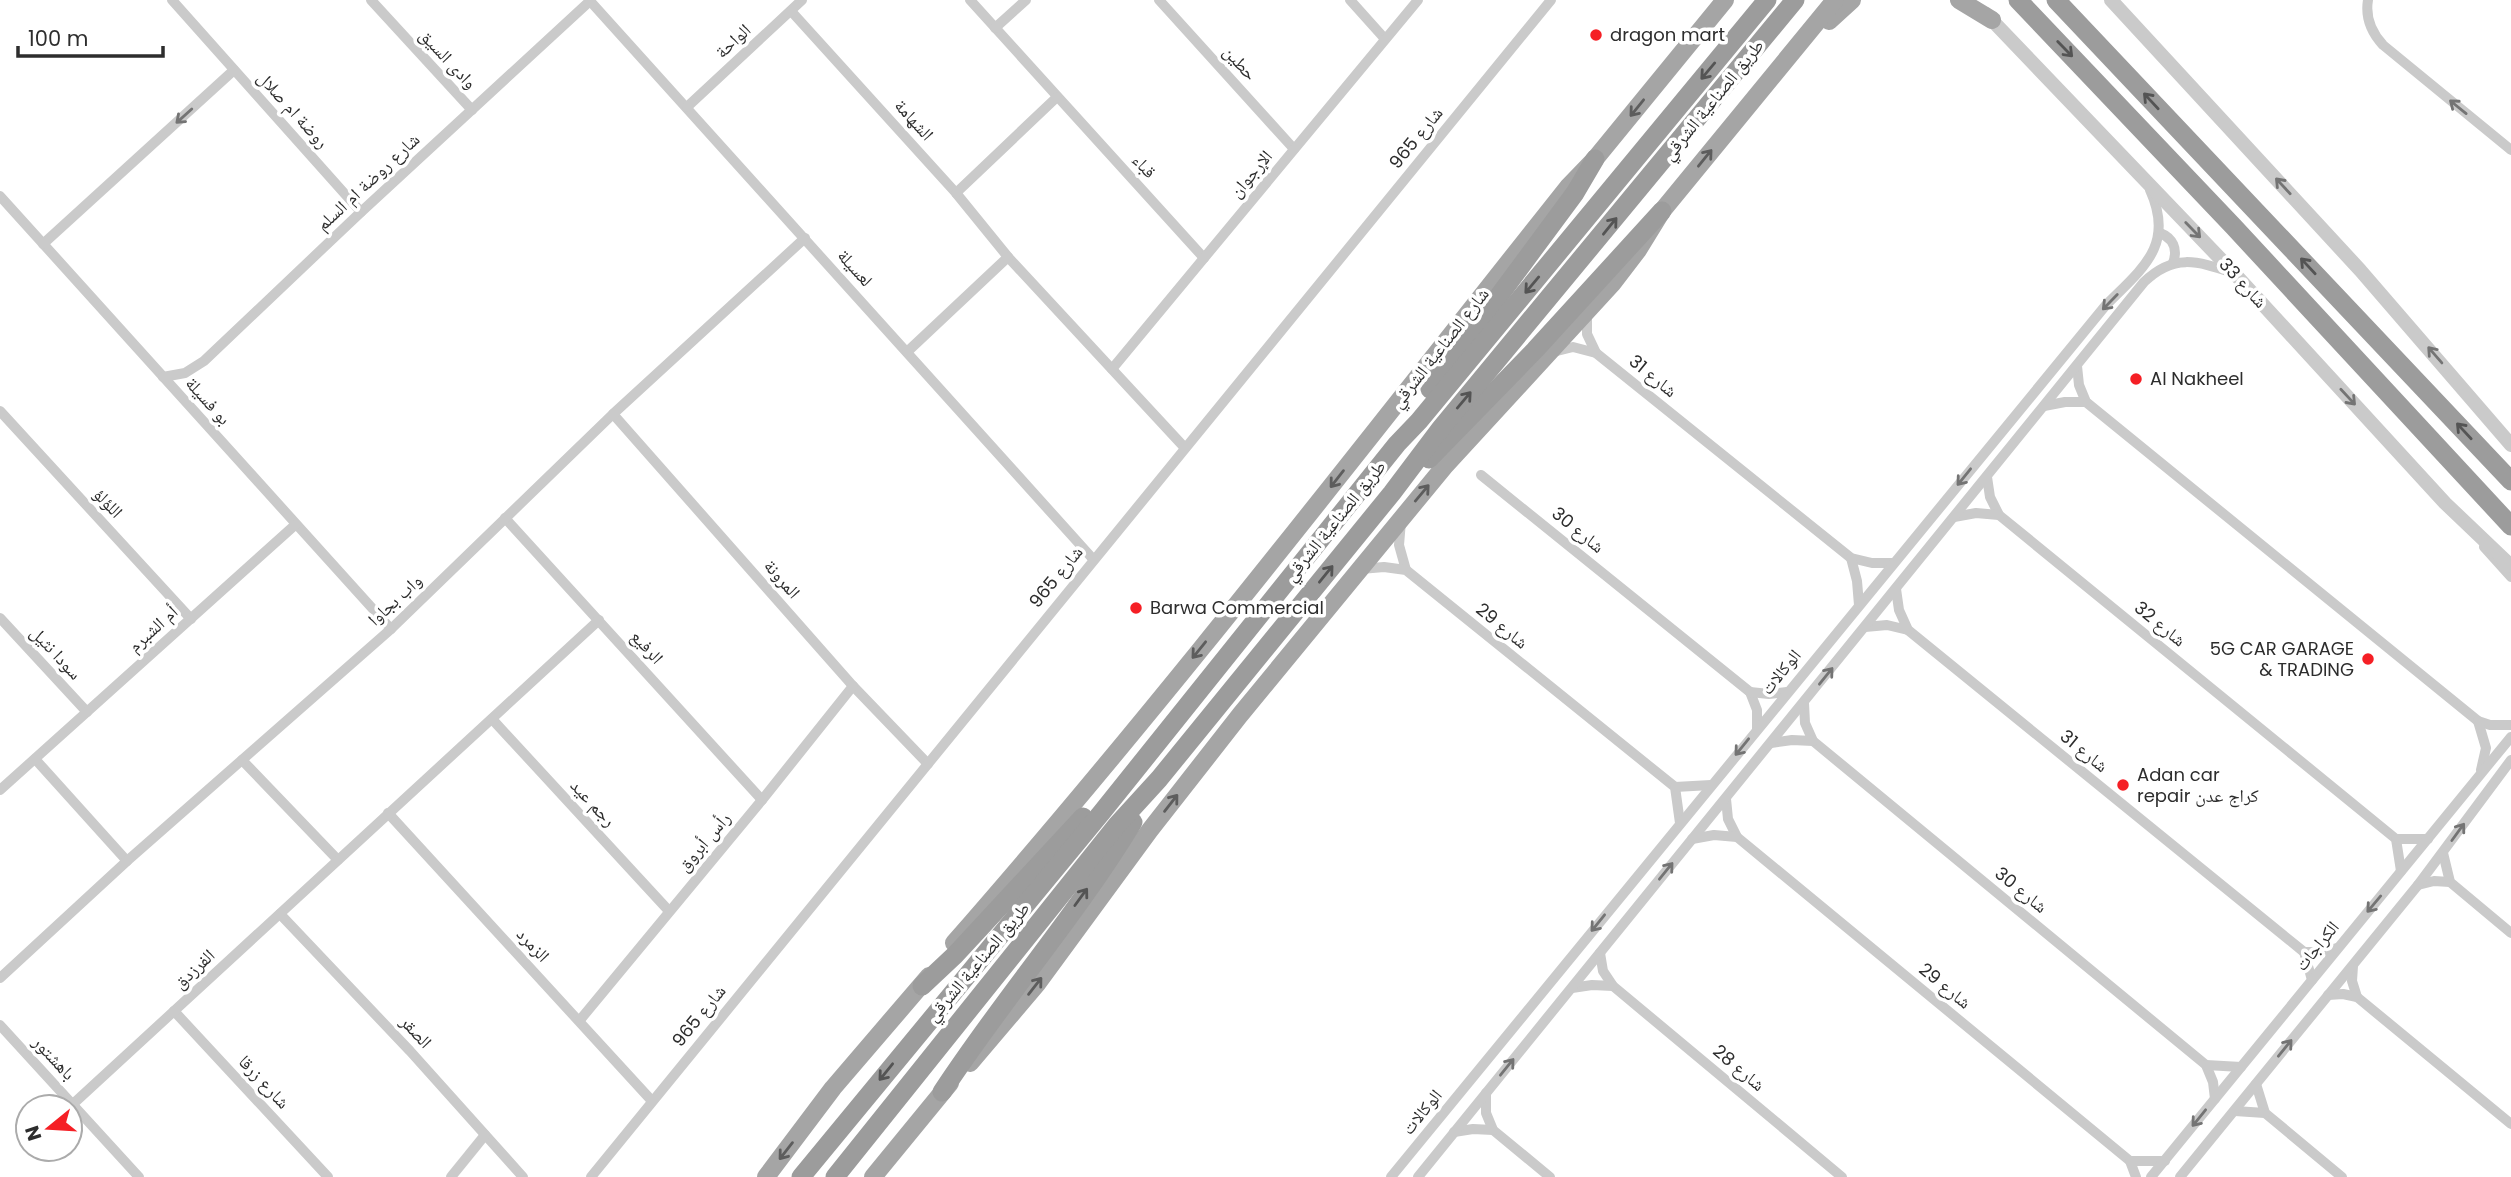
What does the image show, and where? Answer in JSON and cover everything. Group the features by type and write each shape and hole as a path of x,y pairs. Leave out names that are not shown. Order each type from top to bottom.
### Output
{"highway":[{"name":"طريق الصناعية الشرقي","path":"802,1177 929,1019 1102,812 1397,444 1419,421 1767,0"},
{"name":"طريق الصناعية الشرقي","path":"835,1177 1117,825 1159,779 1392,494 1441,428 1795,0"},
{"name":"شارع 33","path":"2018,0 2233,226 2511,526"},
{"path":"2056,0 2511,481"},
{"path":"1397,444 1411,414 1575,193 1595,159"},
{"path":"1392,494 1453,436 1662,211"},
{"path":"922,986 955,956 1094,805 1140,763"},
{"path":"942,1092 971,1047 1105,866 1159,779"}],"main road":[{"path":"1595,159 1725,0"},
{"path":"1773,75 1821,0"},
{"path":"1773,75 1835,0"},
{"path":"1773,75 1852,0"},
{"path":"1959,0 1992,20"},
{"name":"طريق الصناعية الشرقي","path":"873,1177 942,1092 1037,984 1240,715 1444,467 1628,265 1662,211 1773,75"},
{"name":"شارع الصناعية الشرقي","path":"1289,540 1560,197 1595,159"},
{"name":"طريق الصناعية الشرقي","path":"766,1177 833,1088 922,986 949,948 1066,814 1289,540"}],"street":[{"name":"روضة ام صلال","path":"173,0 361,212"},
{"name":"لعسيلة","path":"591,0 1093,559"},
{"name":"شارع روضة ام السلم","path":"163,377 185,373 198,366 591,0"},
{"name":"الواحة","path":"687,107 803,0"},
{"name":"قباء","path":"970,0 1204,258"},
{"path":"995,28 1026,0"},
{"name":"حطين","path":"1159,0 1294,149"},
{"path":"1350,0 1385,39"},
{"name":"الإرجوان","path":"1112,369 1418,0"},
{"name":"شارع 965","path":"591,1177 1550,0"},
{"name":"شارع 33","path":"1973,0 2234,273 2445,503 2511,566"},
{"path":"2111,0 2360,270 2511,444"},
{"path":"2368,0 2367,18 2383,45 2511,150"},
{"name":"وادى السيق","path":"376,2 472,110"},
{"name":"الشهامة","path":"791,11 957,192 1008,257 1185,448"},
{"path":"43,244 234,70"},
{"path":"957,192 1057,97"},
{"path":"2146,181 2157,204 2160,233 2168,237 2174,245 2173,263"},
{"name":"بو فسيلة","path":"0,196 391,629"},
{"name":"الوكالات","path":"1391,1177 2106,304 2145,265 2156,248 2160,233"},
{"name":"واب بجاوا","path":"0,978 127,861 391,629 613,414 804,238"},
{"path":"907,352 1008,257"},
{"path":"1418,1177 2144,282 2161,268 2186,261 2234,273"},
{"path":"1587,312 1587,334 1597,353"},
{"path":"1550,353 1573,347 1597,353"},
{"name":"شارع 31","path":"1597,353 1851,558 1872,564 1894,563"},
{"path":"2077,366 2079,385 2087,402 2479,721 2490,725 2511,726"},
{"path":"2044,406 2087,402"},
{"name":"اللؤلؤ","path":"0,411 191,619"},
{"name":"المرونة","path":"613,414 853,686 928,764"},
{"name":"شارع 30","path":"1481,475 1751,692"},
{"path":"1987,477 1990,497 1999,515"},
{"path":"1954,517 1976,513 1999,515"},
{"name":"شارع 32","path":"1999,515 2396,839"},
{"name":"الرفيع","path":"506,518 762,800"},
{"path":"1361,569 1384,567 1406,570 1399,545 1401,518"},
{"name":"أم الشبرم","path":"0,790 295,525"},
{"path":"2480,538 2487,552 2511,577"},
{"path":"1851,558 1859,605"},
{"name":"شارع 29","path":"1406,570 1675,788"},
{"path":"1896,589 1899,610 1908,630"},
{"name":"سودا نثيل","path":"0,618 87,712"},
{"name":"الفرزدق","path":"84,1094 599,620"},
{"path":"1865,627 1887,625 1908,630"},
{"name":"شارع 31","path":"1908,630 2304,951"},
{"name":"رأس أبروق","path":"580,1020 853,686"},
{"path":"1756,729 1757,710 1751,692 1787,692"},
{"path":"1771,743 1813,741 1805,723 1804,703"},
{"name":"رجم عيد","path":"492,719 669,911"},
{"path":"2479,721 2486,748 2479,776"},
{"name":"الكراجات","path":"2151,1177 2511,737"},
{"name":"شارع 30","path":"1813,741 2206,1065"},
{"path":"35,759 127,861"},
{"path":"242,760 338,860"},
{"path":"2180,1177 2418,885 2511,760"},
{"path":"1680,823 1675,788 1711,785"},
{"path":"1726,799 1728,819 1737,837"},
{"name":"الزمرد","path":"388,813 652,1101"},
{"path":"1692,839 1714,835 1737,837"},
{"name":"شارع 29","path":"1737,837 2130,1161 2136,1177"},
{"path":"2401,871 2396,839 2428,839"},
{"path":"2443,852 2450,882"},
{"path":"2418,885 2434,881 2450,882 2511,933"},
{"name":"الصقر","path":"280,914 523,1177"},
{"path":"2312,980 2304,951 2320,952 2337,948"},
{"name":"شارع 28","path":"1600,953 1603,971 1613,986 1842,1177"},
{"path":"2353,965 2352,981 2357,997"},
{"path":"1572,988 1613,986"},
{"path":"2328,995 2357,997 2511,1124"},
{"name":"شارع زرقا","path":"174,1012 328,1177"},
{"name":"باهشتور","path":"0,1025 63,1093"},
{"path":"2215,1099 2213,1082 2206,1065 2241,1067"},
{"path":"2256,1084 2265,1113 2342,1177"},
{"path":"1486,1093 1486,1113 1493,1130 1550,1177"},
{"path":"2235,1111 2265,1113"},
{"name":"باهشتور","path":"84,1116 139,1177"},
{"path":"1454,1132 1493,1130"},
{"path":"451,1177 485,1135"},
{"path":"2130,1161 2165,1160"}],"place":[{"name":"dragon mart","path":"1596,35"},
{"name":"Al Nakheel","path":"2136,379"},
{"name":"Barwa Commercial","path":"1136,608"},
{"name":"5G CAR GARAGE & TRADING","path":"2368,659"},
{"name":"Adan car repair كراج عدن","path":"2123,785"}]}
